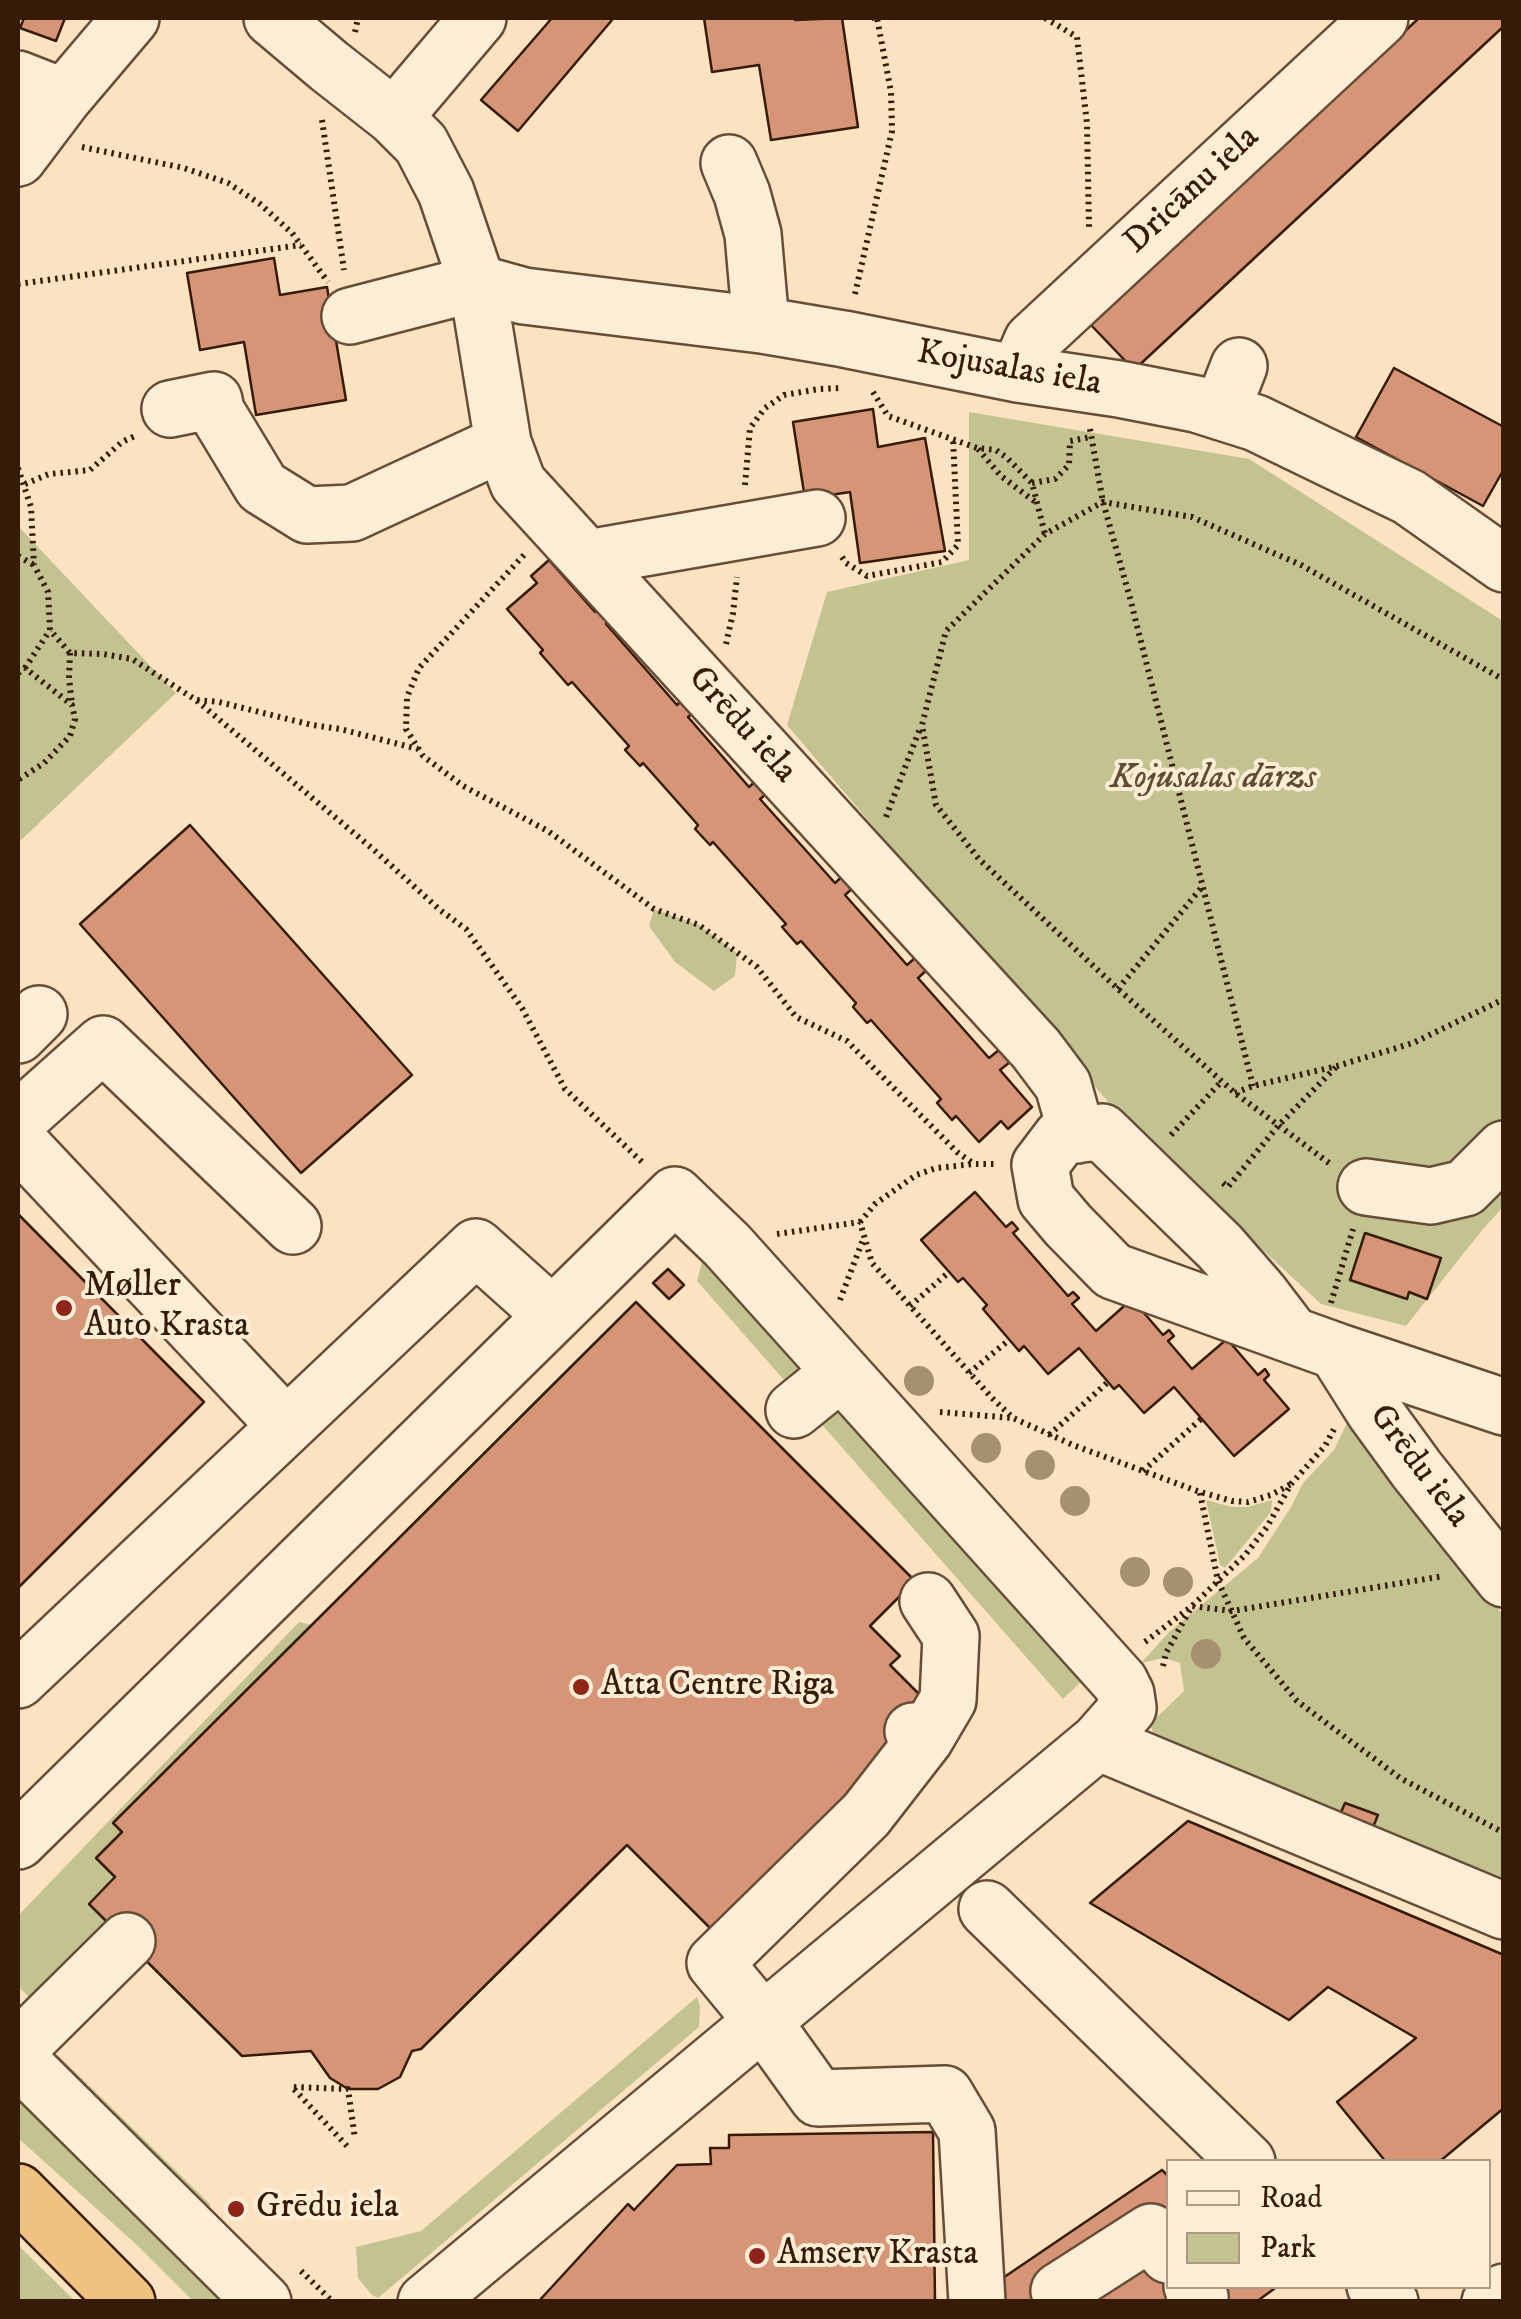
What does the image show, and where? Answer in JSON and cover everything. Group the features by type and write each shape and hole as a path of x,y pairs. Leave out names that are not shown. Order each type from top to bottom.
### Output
{"highway":[{"path":"18,2192 127,2302"}],"street":[{"path":"18,158 54,108 132,18"},
{"name":"Grēdu iela","path":"272,18 394,117 421,144 446,192 477,283 503,443 518,482 1036,1049 1063,1085 1077,1135"},
{"path":"394,117 478,18"},
{"name":"Dricānu iela","path":"1018,374 1032,341 1380,18"},
{"path":"729,164 753,234 760,324"},
{"path":"350,316 477,283"},
{"name":"Kojusalas iela","path":"477,283 524,296 760,324 1196,404 1230,389 1256,423 1409,497 1504,564"},
{"path":"170,409 214,400 216,411 262,487 306,515 352,514 503,443"},
{"path":"571,540 817,518"},
{"path":"18,1120 103,1044 293,1226"},
{"name":"Grēdu iela","path":"1499,1573 1326,1354 1260,1293 1220,1247 1102,1132 1062,1136 1040,1165 1046,1198 1113,1271 1326,1354 1504,1406"},
{"path":"18,1142 286,1426"},
{"path":"1366,1187 1432,1196 1466,1188 1504,1149"},
{"path":"18,1841 675,1195 727,1245 827,1356 1124,1701 1504,1911"},
{"path":"18,1680 476,1247 552,1316"},
{"path":"794,1410 827,1356"},
{"path":"928,1600 951,1636 948,1700 919,1735 866,1815 715,1963 818,2098 945,2094 967,2131 977,2302"},
{"path":"426,2302 762,2020 1124,1701"},
{"path":"987,1909 1244,2159"},
{"path":"18,2049 127,1942"},
{"path":"18,2059 262,2302"},
{"path":"1059,2291 1151,2232 1166,2252"},
{"path":"89,2263 139,2302"}],"path":[{"path":"844,339 892,131 891,92 877,18"},
{"path":"1045,18 1077,37 1087,124 1090,286"},
{"path":"329,66 320,107 350,316"},
{"path":"54,108 184,168 228,183 260,204 301,245 350,316"},
{"path":"18,284 301,245"},
{"path":"1082,384 1103,502 1254,1086"},
{"path":"870,388 888,416 977,448 996,450 1032,482 1044,534"},
{"path":"25,484 48,474 90,470 122,442 164,421 170,409"},
{"path":"1032,482 1055,479 1069,465 1070,442 1091,437"},
{"path":"817,518 846,564 867,576 942,562 958,546 953,438"},
{"path":"977,448 1001,476 1038,504"},
{"path":"18,468 32,507 34,566 48,592 50,630 70,654 68,678 75,719 70,736 44,762 18,780"},
{"path":"868,865 922,725 946,631 1044,534 1103,502 1192,517 1301,566 1504,680"},
{"path":"571,540 418,668 407,697 406,728 418,749 451,778 548,830 654,909 699,925 757,967 796,1017 847,1041 957,1152 974,1164 936,1168 916,1175 875,1204 860,1222 751,1236 727,1245"},
{"path":"18,556 34,566"},
{"path":"50,630 21,671 72,705"},
{"path":"70,654 132,658 196,700 466,930 522,1008 565,1090 675,1195"},
{"path":"196,700 219,702 418,749"},
{"path":"922,725 936,805 979,859 1222,1082 1366,1187 1326,1354 1325,1446 1291,1484 1267,1527 1245,1555 1192,1606 1124,1701"},
{"path":"1118,989 1202,886"},
{"path":"1235,1093 1413,1043 1504,999"},
{"path":"1213,1175 1228,1187 1278,1126 1337,1066"},
{"path":"1139,1168 1222,1082"},
{"path":"860,1222 872,1264 1013,1418 1143,1472 1232,1501 1248,1502 1291,1484"},
{"path":"827,1356 830,1324 864,1236"},
{"path":"910,1306 950,1272"},
{"path":"969,1372 1009,1340"},
{"path":"1050,1435 1108,1382"},
{"path":"1143,1472 1202,1419"},
{"path":"1200,1492 1218,1580 1244,1638 1296,1701 1400,1778 1504,1833"},
{"path":"1192,1606 1232,1611 1499,1573"},
{"path":"1124,1701 1166,1652 1192,1606"},
{"path":"347,2146 292,2087 348,2088 356,2138"}],"green space":[{"name":"Kojusalas dārzs","path":"969,412 1249,459 1503,621 1503,1207 1406,1326 1321,1304 1126,1123 787,725 827,592 969,560"},
{"path":"18,526 176,693 18,843"},
{"path":"654,909 699,925 737,953 735,976 714,991 675,962 649,926"},
{"path":"704,1254 803,1366 792,1389 697,1281"},
{"path":"835,1410 845,1412 1084,1679 1063,1699 817,1419"},
{"path":"1348,1421 1479,1580 1501,1613 1503,1894 1158,1746 1150,1724 1184,1691 1180,1663 1164,1658 1141,1663 1169,1632 1258,1558 1303,1483 1334,1450"},
{"path":"1206,1500 1247,1507 1272,1500 1271,1512 1225,1568 1220,1565"},
{"path":"299,1622 312,1625 113,1823 122,1832 97,1858 115,1877 89,1904 112,1927 34,2002 18,1986 18,1916"},
{"path":"697,1997 699,2027 378,2298 372,2295 358,2278 356,2247 421,2231"},
{"path":"57,2054 211,2205 197,2214 52,2063"},
{"path":"18,2097 227,2301 193,2301 18,2138"},
{"path":"18,2245 75,2301 18,2301"}],"building":[{"path":"24,18 65,18 56,41 20,28"},
{"path":"552,18 612,20 518,131 481,100"},
{"path":"704,18 842,18 858,127 771,140 759,65 712,72"},
{"path":"1419,18 1504,18 1504,26 1134,370 1091,325"},
{"path":"274,258 280,295 327,287 346,400 256,415 244,342 200,350 187,273"},
{"path":"1394,368 1504,427 1504,469 1483,506 1356,437"},
{"path":"873,409 878,447 925,438 945,551 860,563 850,492 805,499 793,422"},
{"path":"549,560 595,612 604,604 615,615 606,624 677,705 686,696 697,709 688,717 749,787 758,779 770,791 760,799 835,883 844,875 855,886 845,895 907,965 916,957 928,969 918,978 989,1058 999,1050 1010,1062 1000,1070 1032,1107 1008,1129 1001,1121 979,1142 956,1116 952,1120 937,1103 941,1099 871,1020 867,1023 853,1007 856,1003 801,941 797,944 782,927 786,924 713,842 710,845 695,829 698,825 643,763 640,766 625,750 629,746 572,682 568,685 540,653 543,650 507,609 537,583 531,576"},
{"path":"190,825 412,1075 301,1173 80,924"},
{"path":"975,1192 1006,1227 1012,1222 1018,1229 1013,1233 1068,1296 1073,1292 1079,1298 1072,1304 1096,1331 1132,1299 1163,1335 1169,1330 1174,1336 1168,1341 1192,1369 1227,1339 1258,1375 1265,1369 1269,1375 1264,1380 1289,1409 1234,1456 1174,1387 1144,1413 1119,1385 1114,1389 1079,1348 1048,1374 1024,1346 1019,1351 983,1309 987,1305 963,1278 958,1282 921,1240"},
{"name":"Møller Auto Krasta","path":"18,1214 204,1402 18,1588"},
{"path":"1365,1233 1441,1258 1427,1299 1409,1292 1407,1299 1350,1280"},
{"path":"668,1269 684,1285 669,1299 653,1283"},
{"name":"Atta Centre Riga","path":"636,1302 915,1581 870,1626 900,1656 890,1665 934,1709 713,1931 627,1845 421,2049 412,2051 400,2077 378,2089 348,2089 330,2078 311,2051 242,2056 89,1904 115,1877 96,1858 122,1832 113,1823"},
{"path":"1345,1803 1378,1815 1371,1832 1338,1819"},
{"path":"1188,1821 1504,1955 1504,2108 1443,2159 1384,2159 1337,2102 1416,2038 1328,1987 1289,2020 1090,1903"},
{"name":"Amserv Krasta","path":"933,2132 935,2302 538,2302 628,2204 634,2210 677,2165 711,2164 710,2148 729,2148 729,2135"},
{"path":"1162,2170 1166,2174 1166,2289 1274,2289 1256,2302 994,2302 994,2284"}],"place":[{"name":"Møller Auto Krasta","path":"64,1308"},
{"name":"Atta Centre Riga","path":"581,1687"},
{"name":"Grēdu iela","path":"236,2209"},
{"name":"Amserv Krasta","path":"757,2256"}]}
